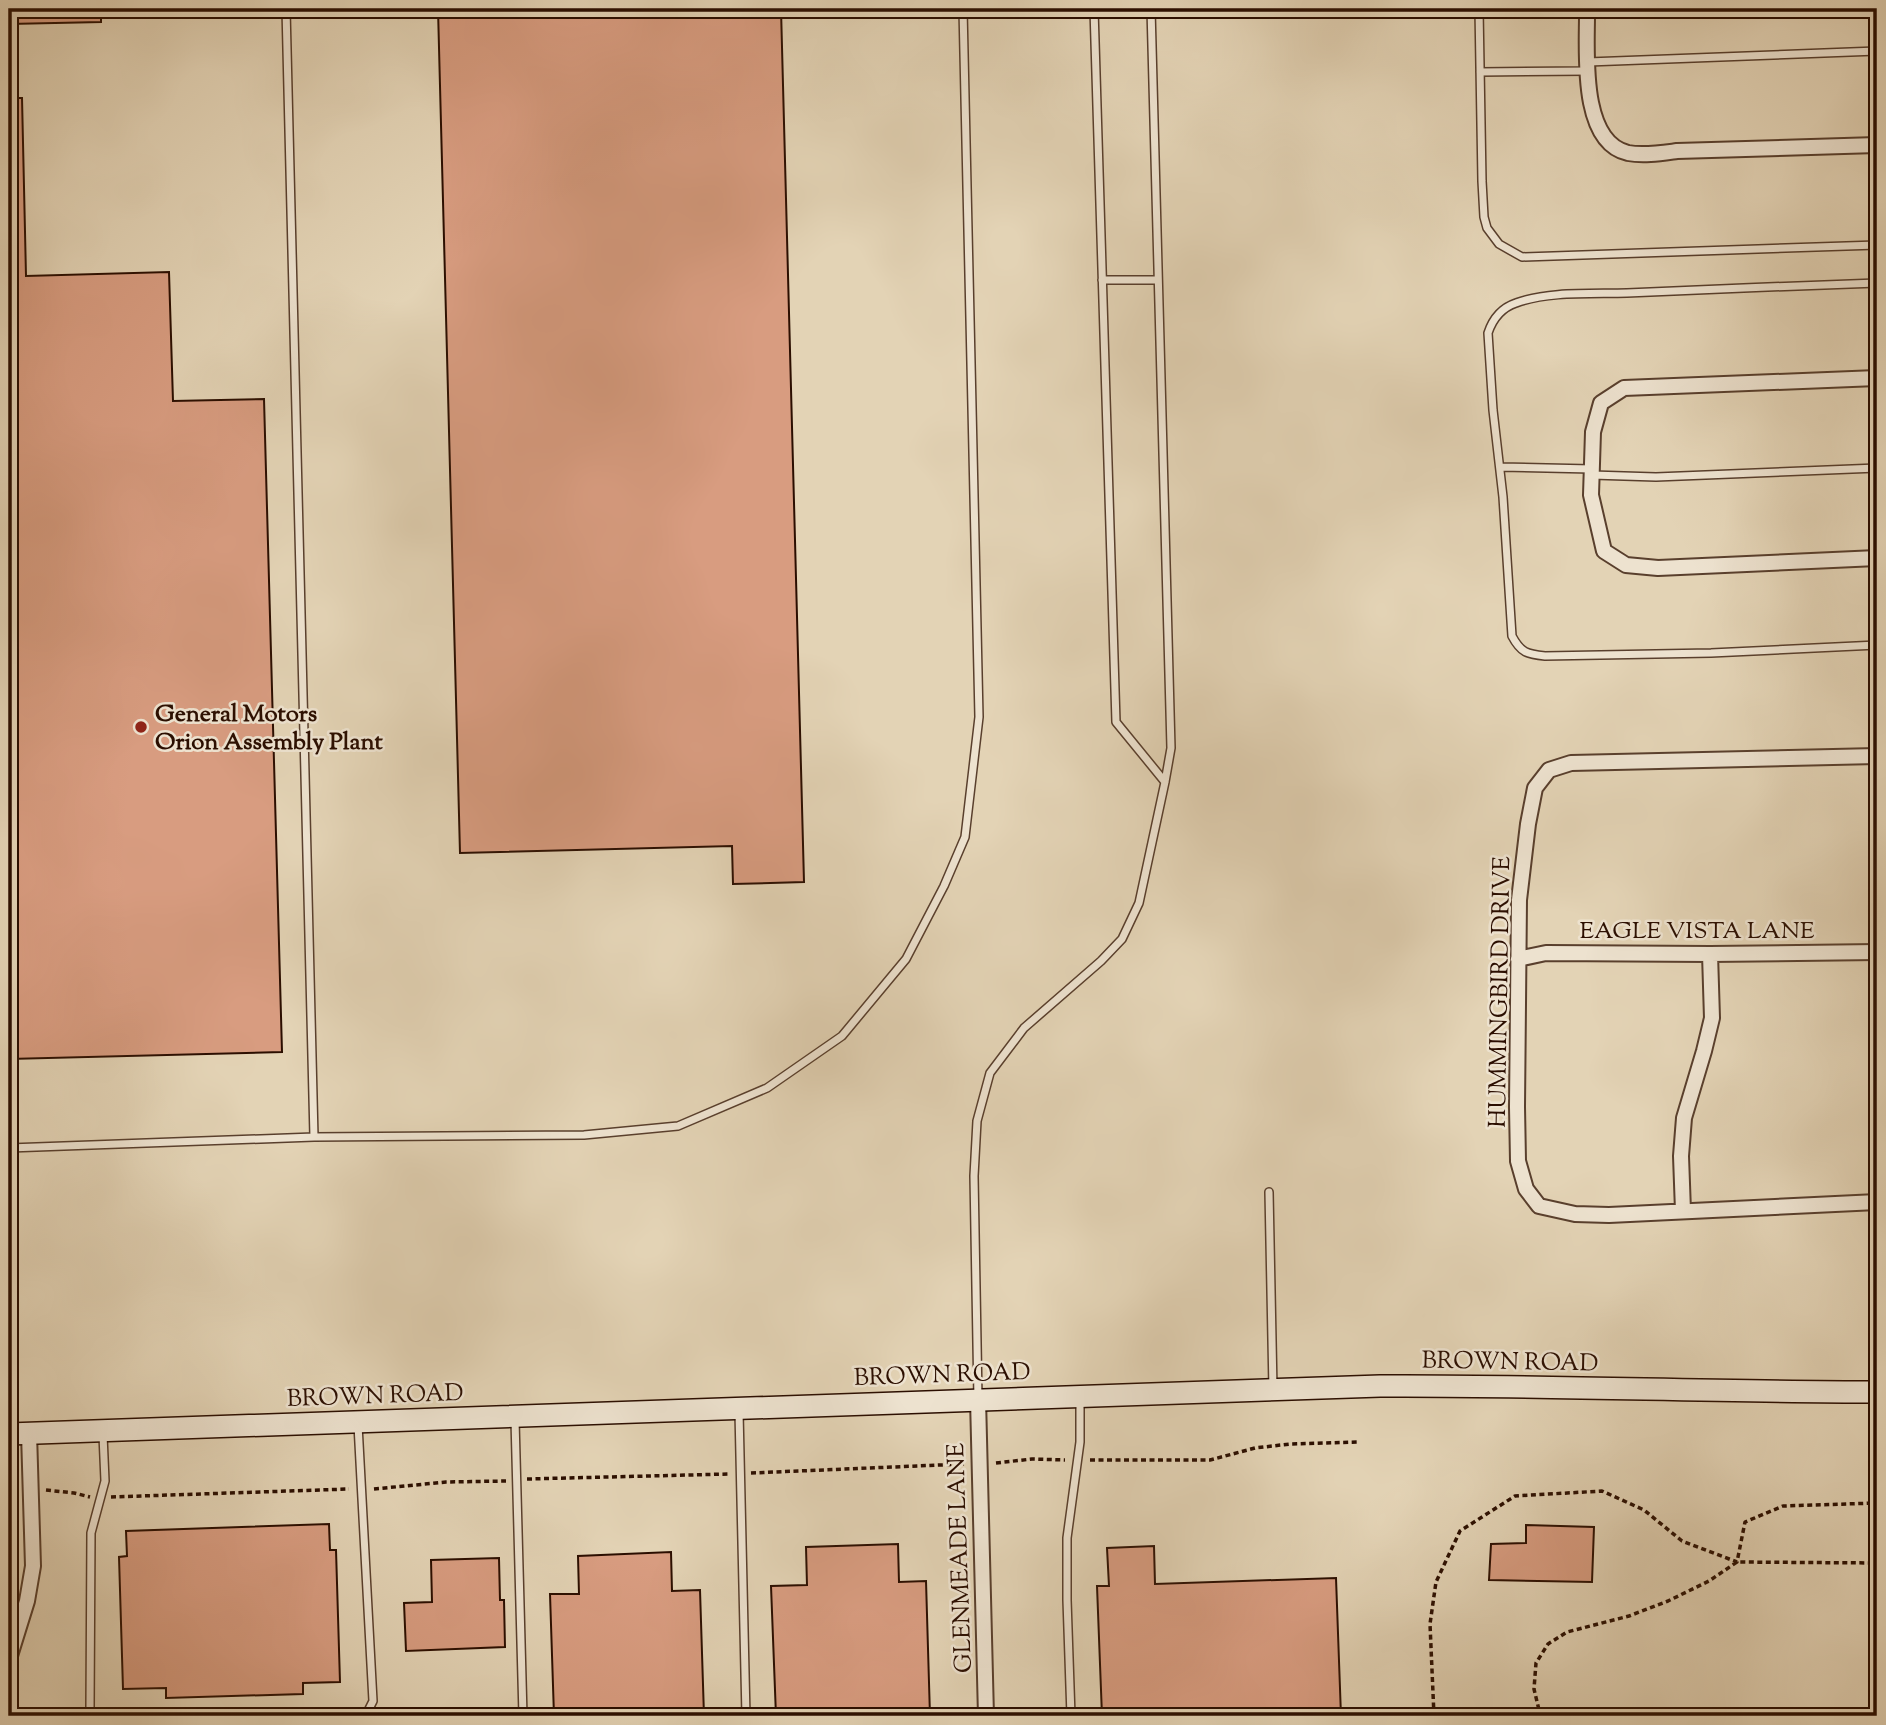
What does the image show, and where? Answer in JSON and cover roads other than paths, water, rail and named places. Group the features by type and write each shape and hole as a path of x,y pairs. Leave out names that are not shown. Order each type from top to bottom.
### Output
{"main road":[{"name":"BROWN ROAD","path":"19,1433 1273,1389 1488,1386 1877,1392"}],"street":[{"path":"1590,9 1587,16 1588,89 1598,126 1611,146 1628,153 1644,154 1877,145"},
{"path":"1877,379 1623,388 1601,404 1592,432 1591,495 1604,551 1626,565 1658,568 1877,558"},
{"name":"HUMMINGBIRD DRIVE","path":"1877,756 1571,763 1549,769 1535,788 1519,900 1517,1107 1518,1161 1526,1189 1539,1206 1575,1214 1609,1215 1877,1202"},
{"name":"EAGLE VISTA LANE","path":"1518,959 1546,953 1877,952"},
{"path":"1683,1211 1681,1156 1684,1118 1712,1018 1710,954"},
{"name":"GLENMEADE LANE","path":"978,1399 986,1716"},
{"path":"9,1659 27,1601 33,1566 31,1492 19,1433"}],"lane":[{"path":"286,9 314,1137"},
{"path":"9,1148 314,1137 584,1135 678,1125 767,1088 842,1036 905,959 944,886 965,836 979,718 963,9"},
{"path":"1094,9 1116,722 1165,782"},
{"path":"978,1399 974,1176 977,1121 990,1073 1024,1028 1101,961 1122,939 1139,903 1171,748 1151,9"},
{"path":"1479,9 1484,217 1487,228 1499,244 1522,257 1877,245"},
{"path":"1480,72 1877,51"},
{"path":"1102,280 1158,280"},
{"path":"1877,283 1547,297 1513,303 1499,312 1488,332 1512,636 1518,648 1528,654 1545,656 1877,645"},
{"path":"1500,467 1656,477 1877,468"},
{"path":"1269,1192 1273,1389"},
{"path":"1072,1716 1067,1538 1080,1442 1080,1396"},
{"path":"738,1408 746,1716"},
{"path":"515,1416 523,1716"},
{"path":"337,1716 366,1715 373,1701 358,1422"},
{"path":"95,1716 90,1708 90,1566 91,1533 105,1481 103,1431"}],"place":[{"name":"General Motors Orion Assembly Plant","path":"141,727"}]}
